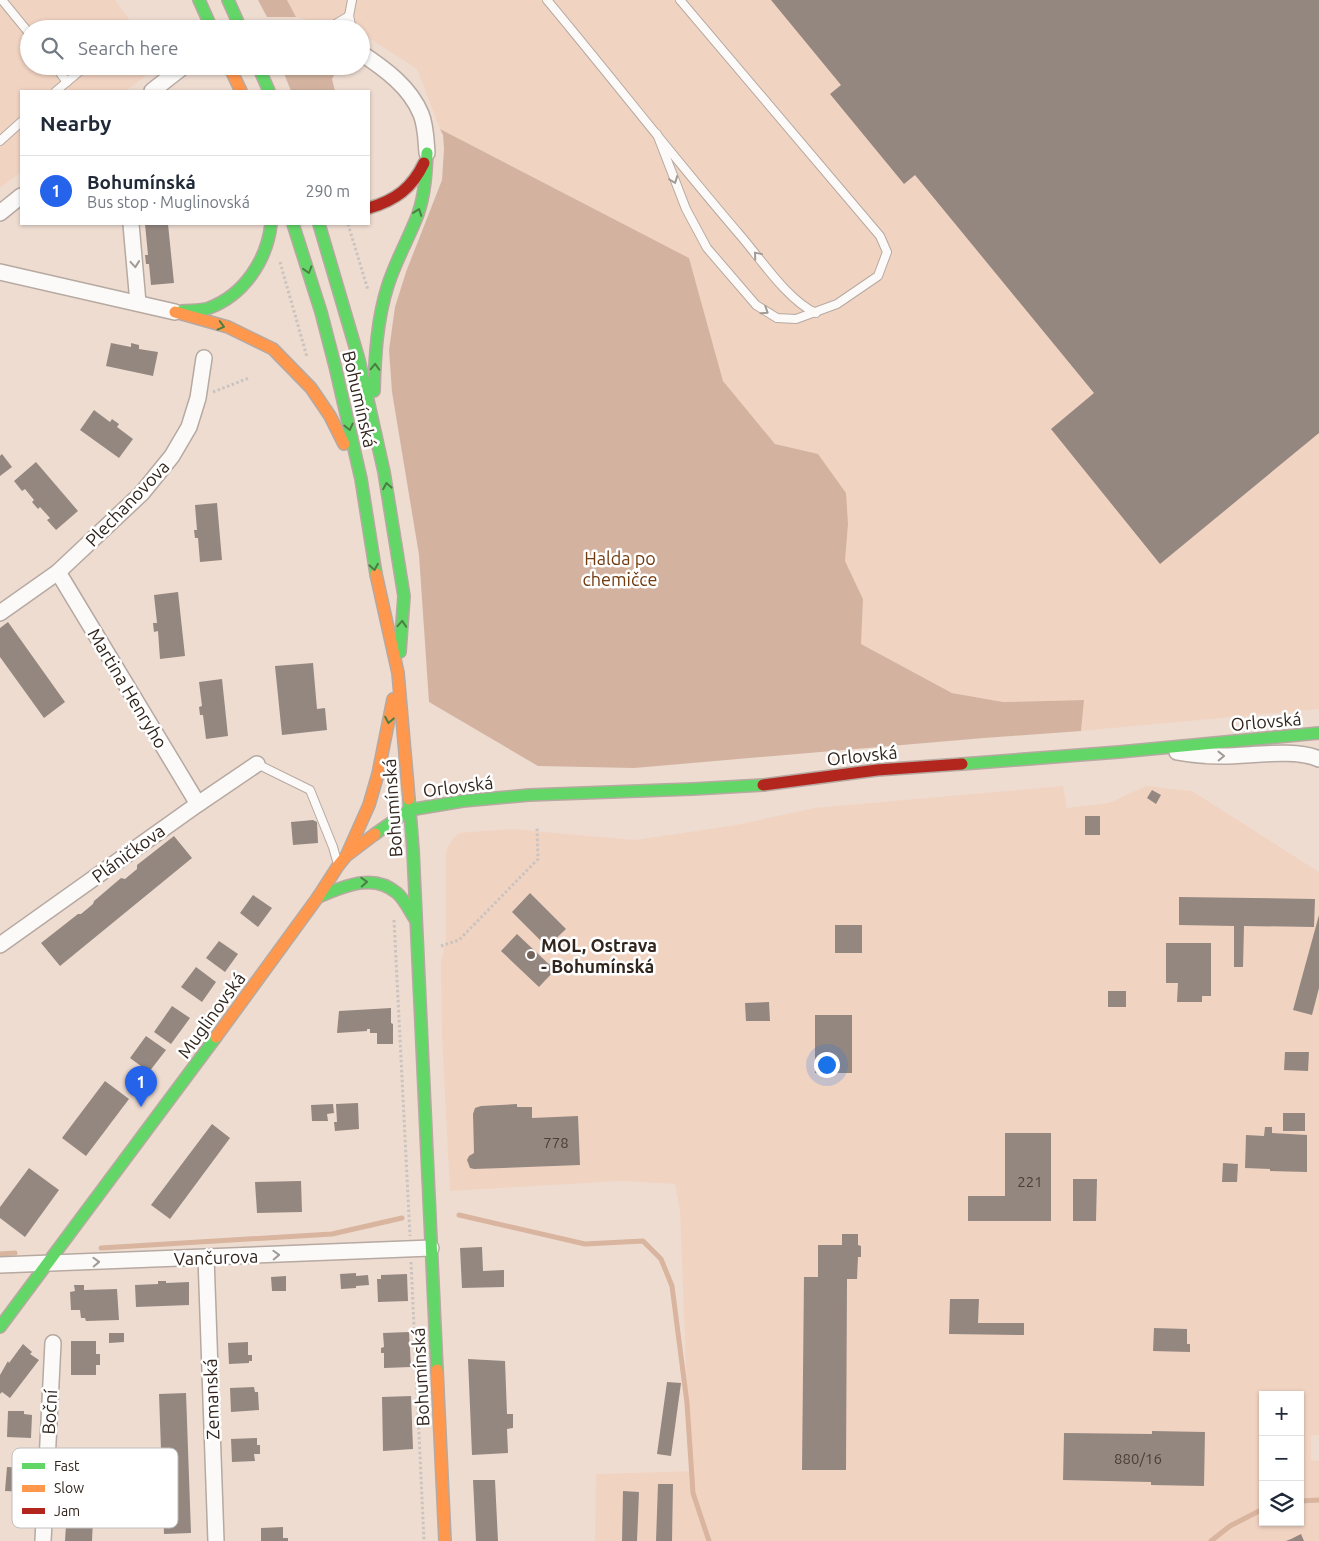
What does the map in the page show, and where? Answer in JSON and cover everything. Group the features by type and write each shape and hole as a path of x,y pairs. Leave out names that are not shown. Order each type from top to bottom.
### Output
{"main road":[{"path":"199,0 208,20"},
{"path":"229,2 237,20"},
{"path":"234,75 241,90"},
{"path":"262,75 269,90"},
{"path":"370,208 387,204 408,190 419,174 428,153"},
{"path":"373,416 375,349 378,323 398,256 418,212 425,187 428,153"},
{"path":"175,312 209,308 230,296 248,281 264,256 271,225"},
{"name":"Bohumínská","path":"293,225 321,312 361,479 369,538 380,596 398,672 413,850 446,1541"},
{"name":"Bohumínská","path":"319,225 344,305 373,416 395,534 404,596 398,672"},
{"path":"175,312 228,327 272,349 311,388 330,416 361,479"},
{"path":"342,861 369,805 387,732 398,672"},
{"name":"Orlovská","path":"409,810 463,801 529,795 693,789 761,784 877,770 1319,733"},
{"name":"Muglinovská","path":"0,1327 192,1071 318,898 342,861 409,810"},
{"path":"318,898 355,883 382,883 396,892 415,919"}],"street":[{"path":"370,59 403,86 422,115 428,153"},
{"path":"153,90 172,75"},
{"path":"0,213 20,197"},
{"path":"131,225 138,303"},
{"path":"0,272 175,312"},
{"name":"Plechanovova","path":"0,613 58,572 142,492 172,456 189,427 198,398 204,358"},
{"name":"Martina Henryho","path":"58,572 198,804"},
{"path":"1156,748 1199,756 1302,753 1319,760"},
{"name":"Pláničkova","path":"0,945 257,764"},
{"name":"Vančurova","path":"0,1265 431,1248"},
{"name":"Zemanská","path":"206,1257 216,1541"},
{"name":"Boční","path":"48,1448 53,1342"},
{"name":"Boční","path":"43,1541 44,1528"}],"lane":[{"path":"2,0 20,22"},
{"path":"350,20 352,0"},
{"path":"547,0 697,185 797,301 816,313"},
{"path":"657,134 686,209 707,248 756,305 777,318 796,319 837,304 878,276 887,252 880,236 680,0"},
{"path":"342,20 349,16"},
{"path":"62,75 67,82"},
{"path":"57,90 75,75"},
{"path":"0,141 20,123"},
{"path":"257,764 310,790 333,847 342,861"}],"path":[{"path":"348,225 370,296"},
{"path":"280,262 308,361"},
{"path":"198,398 249,378"},
{"path":"441,946 459,940 538,859 537,828"},
{"path":"393,912 424,1541"}],"shaded area":[{"path":"0,0 115,0 129,20 20,20 20,75 146,75 127,90 20,90 20,173 0,188"},
{"path":"287,0 1319,0 1319,709 1081,731 1084,700 1003,702 952,693 861,644 863,599 845,561 848,524 818,455 775,444 723,381 689,258 440,129 417,69 370,39 370,20 308,20 296,17"},
{"path":"1063,786 1067,808 1109,803 1146,786 1192,791 1319,872 1319,1435 1311,1435 1311,1460 1319,1461 1319,1541 595,1541 596,1474 694,1471 688,1422 680,1211 675,1184 620,1181 450,1191 442,1036 441,963 446,938 446,851 451,841 459,833 511,829 635,840 736,825 814,808"}],"green space":[{"path":"258,0 287,0 296,17 267,17"},
{"path":"285,75 334,75 332,79 335,90 291,90"},
{"name":"Halda po chemičce","path":"440,129 689,258 723,381 775,444 818,454 846,493 848,524 845,561 863,599 861,644 952,693 1003,702 1084,700 1081,731 634,768 538,766 429,702 419,555 392,392 389,350 395,307 406,272 442,180 444,149 443,135"}],"building":[{"path":"771,0 1319,0 1319,433 1160,564 1051,429 1094,393 915,175 904,184 830,94 841,85"},
{"path":"145,225 168,225 174,283 151,285 149,264 146,264 145,255 148,255"},
{"path":"111,343 131,347 131,343 139,345 139,349 158,352 153,376 106,366"},
{"path":"94,410 110,422 112,419 119,424 117,427 133,439 119,458 80,430"},
{"path":"2,454 12,467 0,476 0,456"},
{"path":"36,462 78,511 56,530 47,520 50,518 40,507 38,509 32,502 34,500 25,489 22,491 14,481"},
{"path":"217,503 222,560 200,562 198,538 195,538 194,530 197,530 195,505"},
{"path":"178,592 185,656 160,659 158,631 154,632 153,623 157,623 154,595"},
{"path":"8,622 65,702 44,718 0,657 0,628"},
{"path":"313,663 317,709 325,708 327,730 282,735 275,666"},
{"path":"222,679 228,736 206,739 203,715 200,715 199,707 202,706 199,682"},
{"path":"1152,790 1161,795 1156,804 1147,798"},
{"path":"1085,816 1100,816 1100,835 1085,835"},
{"path":"313,820 317,822 318,843 293,845 291,822"},
{"path":"174,836 192,858 60,966 41,943 78,914 81,914 121,878 125,879 137,869 137,865"},
{"path":"530,893 566,929 547,947 512,912"},
{"path":"253,895 272,908 258,927 240,913"},
{"path":"1179,897 1315,899 1314,927 1244,926 1243,967 1234,967 1234,926 1179,925"},
{"path":"1319,915 1319,988 1312,1015 1293,1010"},
{"path":"835,925 862,925 862,953 835,953"},
{"path":"517,934 555,970 539,987 501,951"},
{"path":"219,941 238,954 225,972 206,958"},
{"path":"1166,943 1211,943 1211,996 1202,996 1202,1002 1177,1002 1178,983 1166,983"},
{"path":"196,967 216,982 202,1002 181,987"},
{"path":"1108,991 1126,991 1126,1007 1108,1007"},
{"path":"769,1002 770,1021 746,1021 745,1003"},
{"path":"172,1006 190,1018 171,1044 154,1032"},
{"path":"391,1008 393,1044 377,1044 377,1033 370,1033 370,1029 367,1029 367,1031 337,1033 339,1011"},
{"path":"815,1015 852,1015 852,1073 815,1073"},
{"path":"146,1036 166,1050 149,1072 130,1058"},
{"path":"1285,1052 1309,1052 1308,1071 1284,1070"},
{"path":"105,1081 129,1099 86,1156 62,1138"},
{"path":"358,1103 359,1129 335,1131 334,1122 337,1122 336,1104"},
{"path":"333,1104 334,1113 327,1114 328,1121 312,1121 311,1105"},
{"path":"517,1104 517,1107 532,1107 532,1118 578,1116 580,1165 470,1168 467,1160 474,1153 473,1114 475,1108"},
{"path":"1283,1113 1305,1113 1305,1131 1283,1131"},
{"path":"212,1124 230,1138 170,1219 151,1205"},
{"path":"1265,1127 1272,1127 1272,1133 1307,1135 1307,1172 1245,1168 1246,1135 1264,1136"},
{"path":"1005,1133 1051,1133 1051,1221 968,1221 968,1196 1005,1196"},
{"path":"1223,1163 1238,1164 1237,1182 1222,1182"},
{"path":"29,1168 59,1190 25,1237 0,1218 0,1207"},
{"path":"1073,1179 1097,1179 1096,1221 1073,1221"},
{"path":"301,1181 302,1212 257,1213 255,1182"},
{"path":"842,1234 858,1234 858,1245 861,1246 861,1257 858,1257 857,1279 847,1279 846,1470 802,1470 804,1277 818,1277 818,1245 842,1245"},
{"path":"482,1247 483,1271 504,1270 504,1287 462,1288 460,1248"},
{"path":"356,1273 356,1276 368,1275 369,1285 341,1289 340,1274"},
{"path":"407,1274 408,1301 378,1302 377,1279 381,1279 381,1275"},
{"path":"286,1276 286,1291 272,1291 271,1277"},
{"path":"158,1281 166,1281 166,1283 189,1282 189,1305 136,1307 135,1285 158,1284"},
{"path":"74,1285 84,1285 84,1290 117,1289 119,1320 86,1321 85,1318 81,1318 80,1310 71,1310 70,1292 75,1291"},
{"path":"950,1299 979,1299 978,1323 1024,1323 1024,1335 949,1334"},
{"path":"1154,1328 1187,1329 1187,1344 1190,1344 1190,1352 1153,1351"},
{"path":"409,1332 411,1367 384,1368 384,1353 381,1353 381,1348 384,1347 383,1333"},
{"path":"109,1333 124,1333 124,1342 109,1343"},
{"path":"71,1341 96,1341 96,1354 100,1354 100,1365 96,1365 96,1375 71,1375"},
{"path":"248,1342 248,1355 252,1355 252,1361 249,1361 249,1363 229,1364 228,1343"},
{"path":"23,1344 32,1352 30,1354 39,1360 10,1398 2,1392 0,1394 0,1375 8,1361 9,1363"},
{"path":"468,1359 505,1361 507,1414 513,1414 513,1428 507,1429 508,1453 472,1455"},
{"path":"667,1382 681,1383 671,1456 657,1454"},
{"path":"254,1387 255,1392 258,1392 259,1410 231,1412 230,1388"},
{"path":"186,1393 191,1533 164,1534 164,1528 178,1528 178,1448 161,1448 159,1394"},
{"path":"411,1396 413,1449 383,1451 382,1397"},
{"path":"8,1411 24,1411 24,1414 32,1415 31,1438 7,1437"},
{"path":"1152,1431 1205,1432 1204,1486 1151,1485 1151,1482 1063,1480 1064,1433 1152,1434"},
{"path":"257,1438 257,1445 260,1445 260,1454 254,1454 255,1461 232,1462 231,1439"},
{"path":"7,1467 12,1467 12,1491 5,1491"},
{"path":"473,1480 495,1480 498,1541 476,1541"},
{"path":"658,1484 673,1484 672,1541 656,1541"},
{"path":"623,1491 639,1492 637,1541 622,1541"},
{"path":"283,1527 283,1538 288,1538 288,1541 261,1541 261,1528"},
{"path":"66,1528 93,1528 92,1541 65,1541"},
{"path":"1301,1534 1304,1541 1286,1541 1291,1539"}],"waterway":[{"path":"459,1215 585,1244 643,1241 661,1259 672,1286 687,1403 693,1493 709,1541"},
{"path":"101,1248 332,1234 402,1218"},
{"path":"0,1254 15,1253"},
{"path":"1304,1501 1319,1500"},
{"path":"1211,1541 1230,1526 1259,1511"}],"traffic: fast":[{"path":"199,0 208,20"},
{"path":"228,0 237,20"},
{"path":"262,75 269,90"},
{"path":"374,391 381,311 391,276 420,206 425,184 427,153"},
{"path":"182,311 209,308 222,302 243,285 259,263 265,250 271,225"},
{"path":"293,225 321,312 335,366 361,479 376,574"},
{"path":"319,225 359,360 384,472 404,596 400,652"},
{"path":"962,764 1119,752 1319,733"},
{"path":"375,834 409,810 463,801 529,795 763,785"},
{"path":"409,799 437,1370"},
{"path":"318,897 358,883 378,883 397,893 415,919"},
{"path":"0,1327 216,1037"}],"traffic: slow":[{"path":"233,75 241,90"},
{"path":"175,312 228,327 273,349 311,388 330,416 344,444"},
{"path":"376,574 398,673 409,799"},
{"path":"348,852 369,805 378,774 393,699"},
{"path":"216,1037 318,897 338,866 346,856 375,834"},
{"path":"437,1370 445,1541"}],"traffic: jam":[{"path":"370,208 379,205 402,192 414,179 424,163"},
{"path":"763,785 877,770 962,764"}],"place":[{"name":"MOL, Ostrava - Bohumínská","path":"531,955"},
{"name":"Bohumínská","path":"141,1107"}]}
